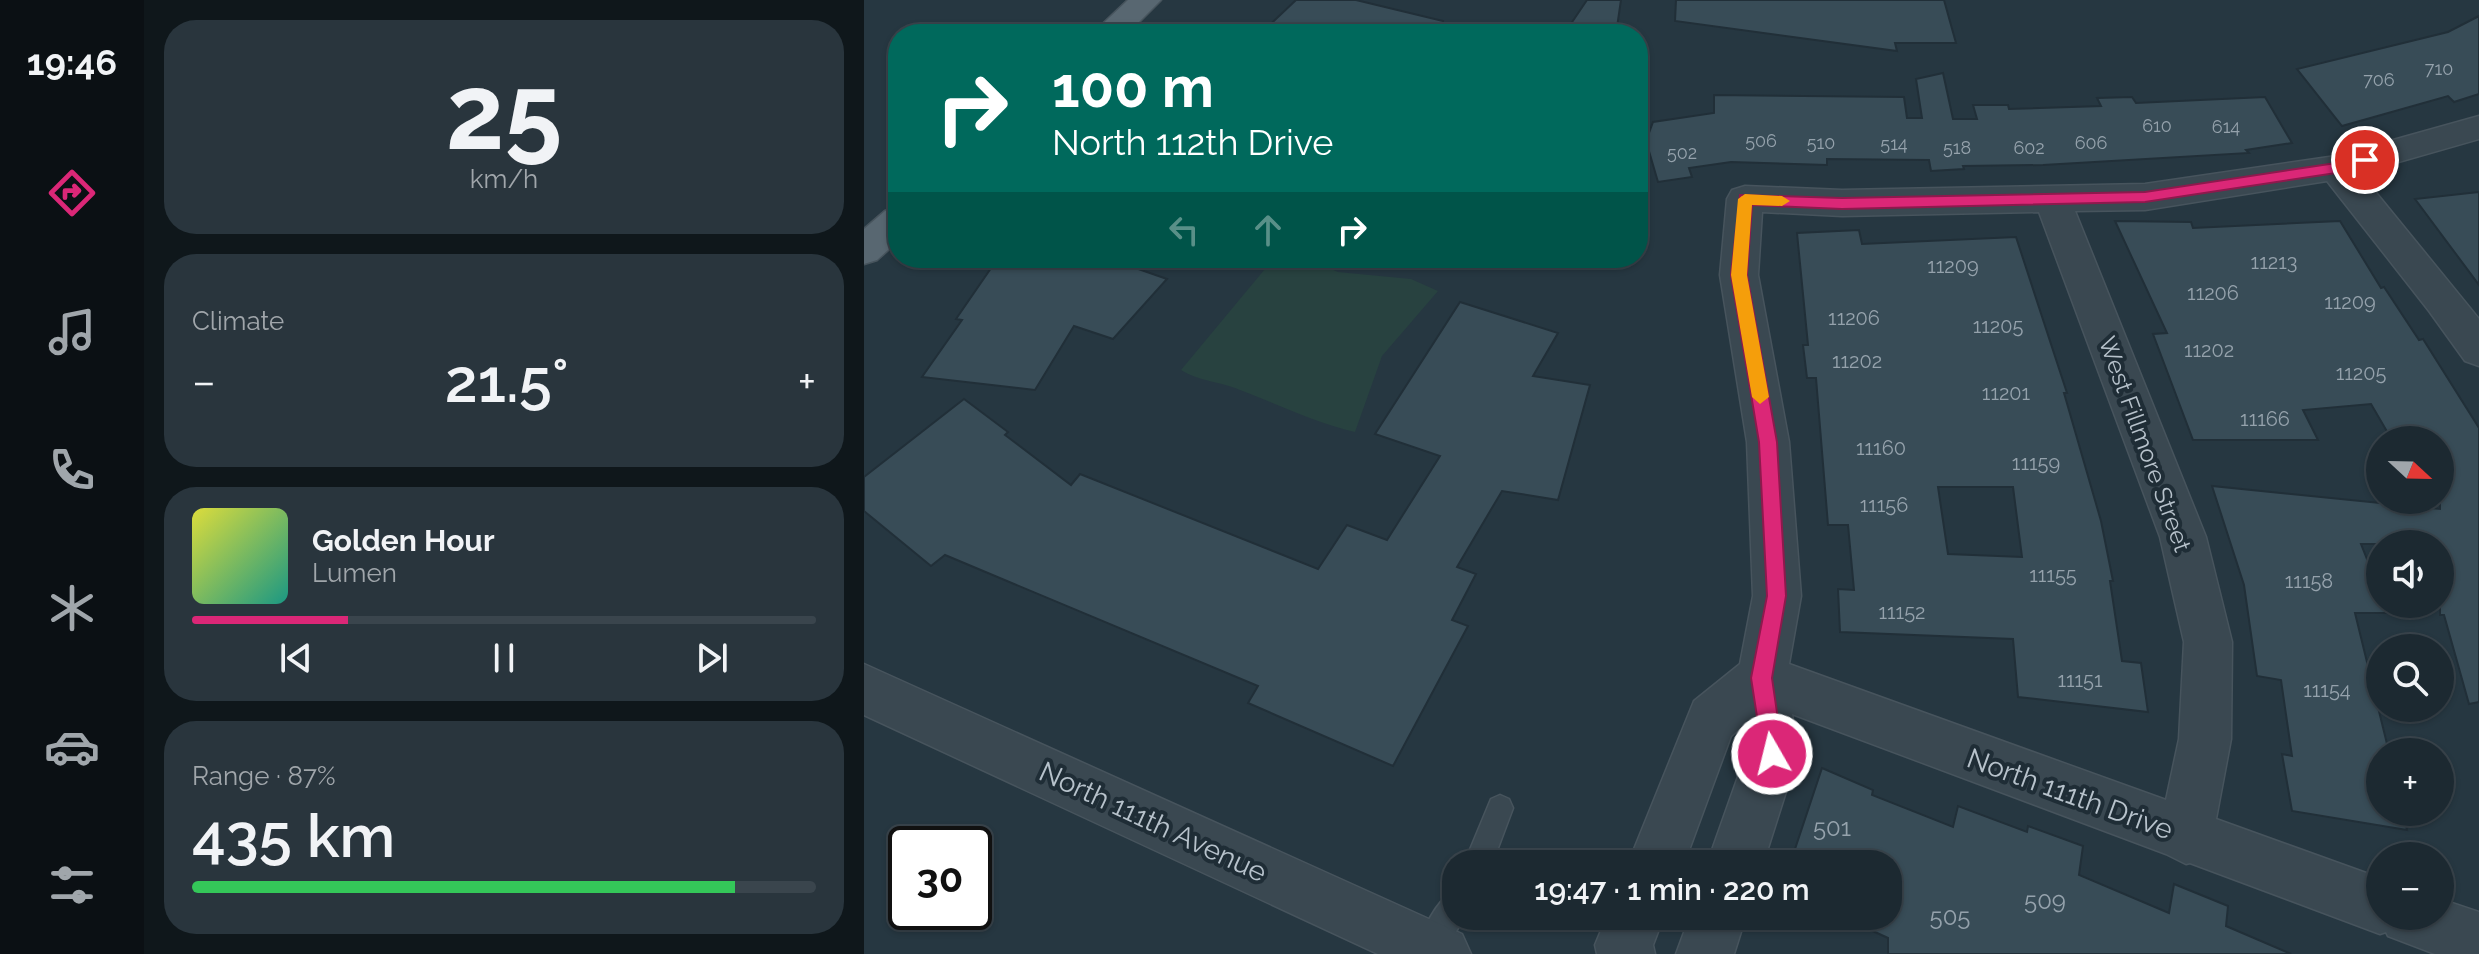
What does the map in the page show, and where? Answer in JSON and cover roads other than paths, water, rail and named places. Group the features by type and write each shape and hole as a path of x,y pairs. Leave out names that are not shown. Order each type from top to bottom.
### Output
{"main road":[{"path":"1119,24 1146,0"},
{"path":"864,250 888,229"}],"street":[{"path":"1740,850 1772,754 1762,678 1777,596 1768,442 1739,275 1745,199 1842,203 2145,197 2336,168 2479,127"},
{"path":"2336,168 2443,300 2479,350"},
{"name":"West Fillmore Street","path":"2053,200 2183,537 2208,642 2205,739 2186,837"},
{"path":"1661,850 1712,719 1762,678"},
{"name":"North 111th Drive","path":"1762,678 2366,901"},
{"name":"North 111th Avenue","path":"864,689 1436,952"},
{"path":"1626,954 1624,945 1630,930"},
{"path":"1705,954 1713,930"},
{"path":"2448,930 2479,941"}],"lane":[{"path":"1484,850 1500,808"},
{"path":"1436,952 1445,930"}]}
